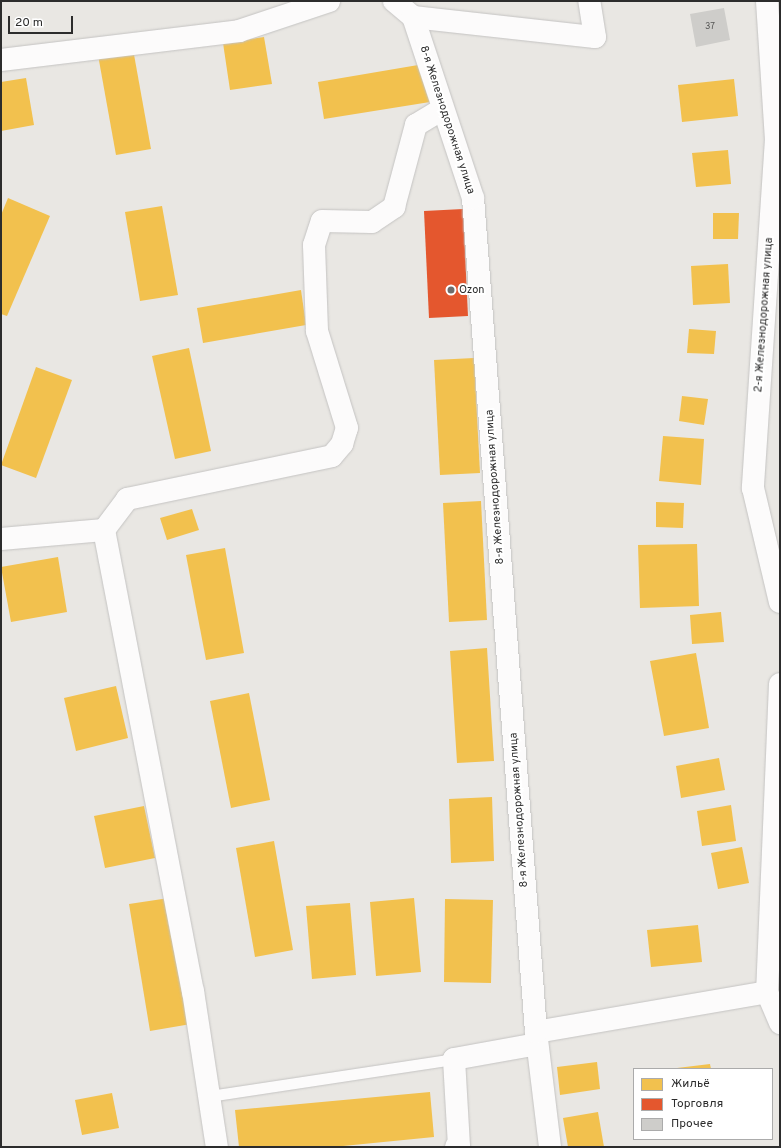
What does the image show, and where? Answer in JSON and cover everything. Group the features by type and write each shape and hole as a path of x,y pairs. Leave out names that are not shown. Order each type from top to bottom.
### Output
{"street":[{"path":"1,60 238,31 329,1"},
{"path":"394,1 413,17 595,37 589,1"},
{"name":"2-я Железнодорожная улица","path":"767,1 775,55 776,139 753,488 780,602"},
{"name":"8-я Железнодорожная улица","path":"413,17 442,109 473,198 536,1038 550,1147"},
{"path":"217,1147 193,991 104,530 127,499 332,456 342,444 347,428 317,331 314,245 322,221 372,222 394,208 406,171 416,125 442,109"},
{"path":"1,539 104,530"},
{"path":"780,684 767,992 780,1023"},
{"path":"456,1147 459,1146 454,1059 536,1038 767,992"}],"lane":[{"path":"209,1096 454,1059"}],"building: Жильё":[{"path":"264,37 272,84 230,90 223,43"},
{"path":"133,49 151,149 116,155 98,55"},
{"path":"424,64 430,102 324,119 318,82"},
{"path":"26,78 34,125 1,131 1,82"},
{"path":"734,79 738,116 682,122 678,85"},
{"path":"728,150 731,184 696,187 692,153"},
{"path":"8,198 50,216 7,316 1,314 1,215"},
{"path":"162,206 178,295 140,301 125,212"},
{"path":"713,213 739,213 738,239 713,239"},
{"path":"728,264 730,303 693,305 691,266"},
{"path":"301,290 306,325 203,343 197,308"},
{"path":"689,329 716,331 714,354 687,353"},
{"path":"189,348 211,451 175,459 152,356"},
{"path":"474,358 480,473 440,475 434,360"},
{"path":"36,367 72,380 36,478 1,465"},
{"path":"682,396 708,399 704,425 679,421"},
{"path":"663,436 704,439 701,485 659,481"},
{"path":"481,501 487,620 449,622 443,503"},
{"path":"656,502 684,503 683,528 656,527"},
{"path":"192,509 199,530 167,540 160,518"},
{"path":"697,544 699,606 640,608 638,545"},
{"path":"225,548 244,653 206,660 186,555"},
{"path":"58,557 67,612 11,622 1,567"},
{"path":"721,612 724,642 692,644 690,615"},
{"path":"487,648 494,761 457,763 450,651"},
{"path":"696,653 709,728 664,736 650,661"},
{"path":"116,686 128,738 76,751 64,698"},
{"path":"249,693 270,800 231,808 210,701"},
{"path":"719,758 725,790 681,798 676,766"},
{"path":"492,797 494,861 451,863 449,799"},
{"path":"731,805 736,841 702,846 697,811"},
{"path":"144,806 155,858 105,868 94,816"},
{"path":"274,841 293,950 255,957 236,848"},
{"path":"742,847 749,883 718,889 711,853"},
{"path":"169,898 191,1024 150,1031 129,904"},
{"path":"414,898 421,972 376,976 370,902"},
{"path":"445,899 493,900 491,983 444,982"},
{"path":"350,903 356,975 312,979 306,906"},
{"path":"698,925 702,962 651,967 647,930"},
{"path":"597,1062 600,1089 560,1095 557,1067"},
{"path":"710,1064 711,1068 677,1068"},
{"path":"430,1092 434,1137 333,1147 239,1147 235,1110"},
{"path":"112,1093 119,1128 82,1135 75,1100"},
{"path":"598,1112 604,1147 568,1147 563,1118"}],"building: Торговля":[{"path":"463,209 468,316 429,318 424,211"}],"building: Прочее":[{"path":"724,8 730,40 696,47 690,14"}],"place":[{"name":"Ozon","path":"451,290"}]}
